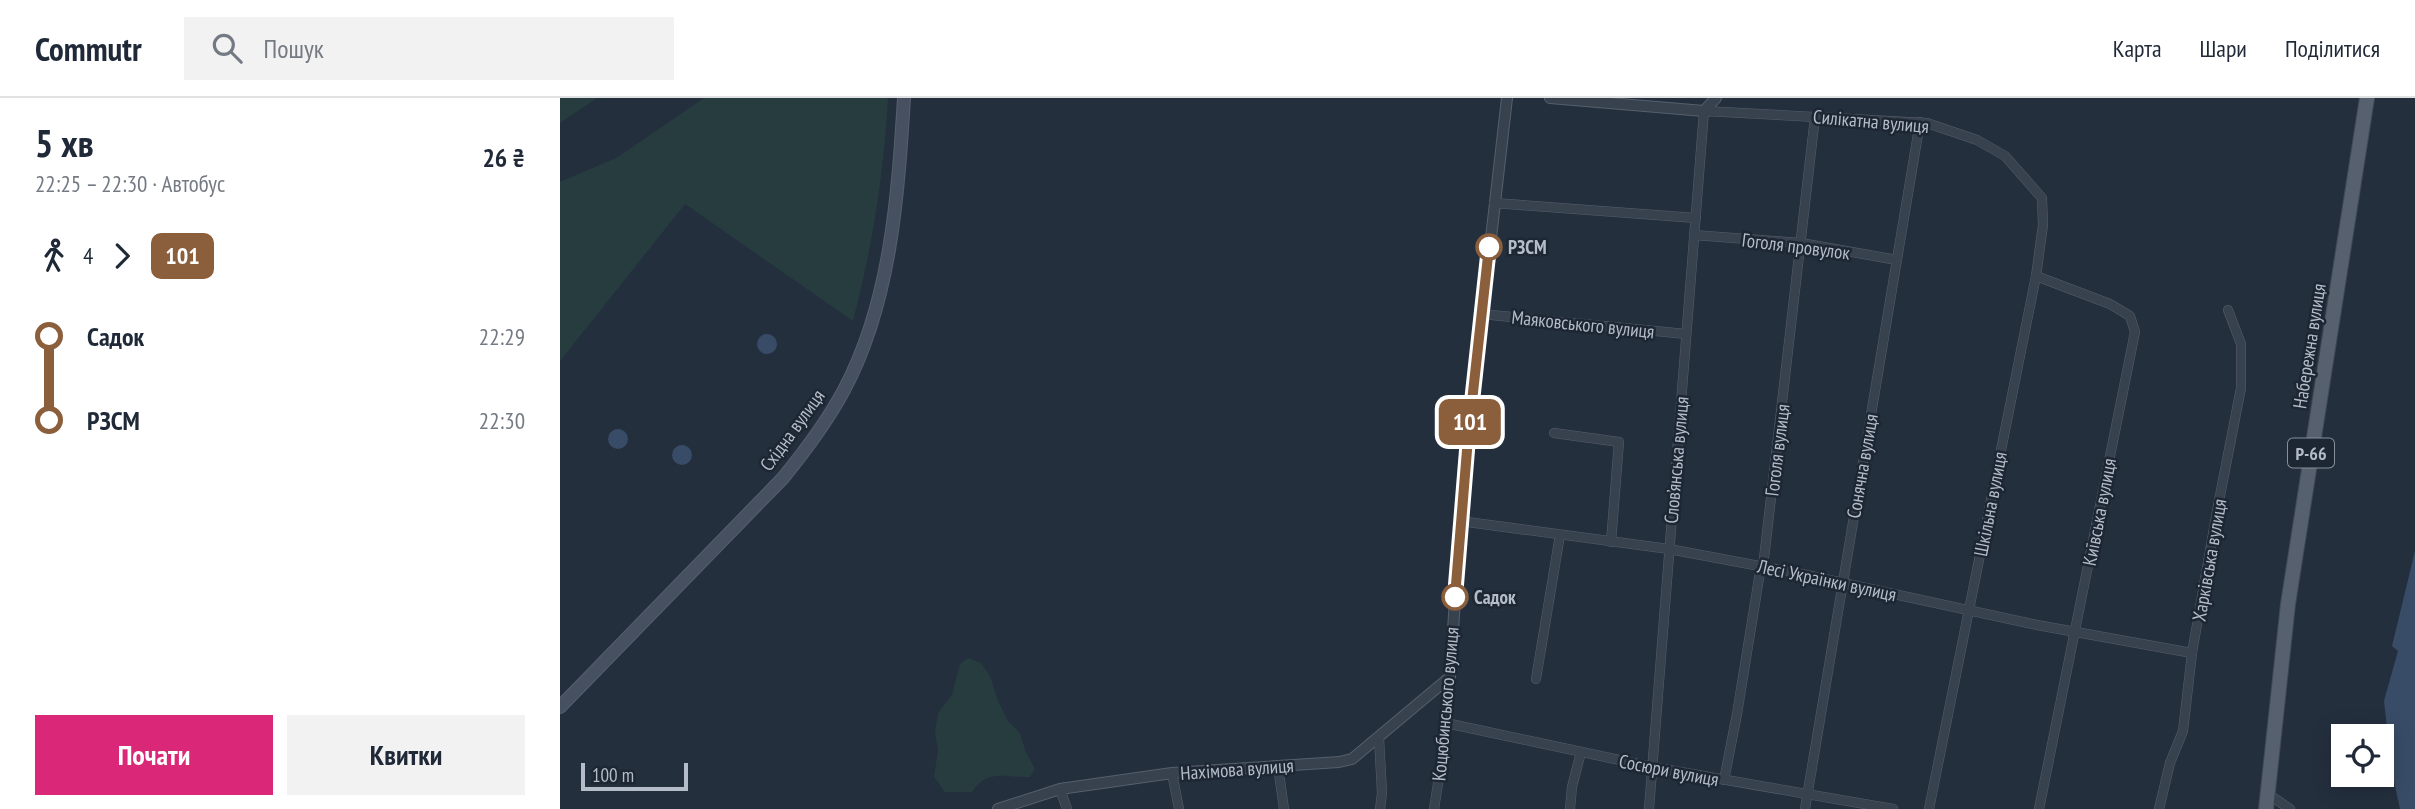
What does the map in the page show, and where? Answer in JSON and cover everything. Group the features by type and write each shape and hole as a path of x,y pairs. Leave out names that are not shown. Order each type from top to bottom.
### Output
{"main road":[{"name":"Східна вулиця","path":"560,706 783,478 808,447 844,390 861,352 886,264 899,174 904,98"},
{"name":"Набережна вулиця","path":"2267,802 2288,604 2367,98"}],"street":[{"name":"Коцюбинського вулиця","path":"1434,809 1446,723 1460,521 1481,314 1507,98"},
{"name":"Силікатна вулиця","path":"1550,98 1704,111 1927,123 1976,140 2005,156 2042,198"},
{"path":"1704,111 1716,98"},
{"name":"Слов’янська вулиця","path":"1648,809 1704,111"},
{"name":"Гоголя вулиця","path":"1724,780 1763,567 1815,117"},
{"name":"Сонячна вулиця","path":"1805,809 1920,122"},
{"name":"Шкільна вулиця","path":"1929,809 2036,276 2043,225 2042,198"},
{"path":"1494,203 1696,218"},
{"name":"Гоголя провулок","path":"1694,235 1801,243 1897,261"},
{"name":"Київська вулиця","path":"2036,276 2110,304 2130,316 2135,332 2039,809"},
{"name":"Харківська вулиця","path":"2159,809 2170,763 2183,731 2192,653 2241,388 2241,344 2228,310"},
{"name":"Маяковського вулиця","path":"1481,314 1686,334"},
{"path":"1554,433 1619,442 1611,542"},
{"name":"Лесі Українки вулиця","path":"1460,521 1669,549 1968,611 2192,653"},
{"path":"1536,680 1560,535"},
{"name":"Нахімова вулиця","path":"998,809 1060,789 1172,773 1352,759 1450,677"},
{"name":"Сосюри вулиця","path":"1446,723 1652,767 1893,809"},
{"path":"1379,738 1382,793 1380,809"},
{"path":"1570,809 1581,752"},
{"path":"1278,766 1284,809"},
{"path":"1172,773 1180,809"},
{"path":"1060,789 1067,809"},
{"path":"2267,802 2290,809"}],"green space":[{"path":"560,98 597,98 560,123"},
{"path":"704,98 888,98 876,211 853,321 685,204 560,361 560,182 618,157"},
{"path":"968,658 981,663 990,676 998,701 1008,721 1020,733 1035,769 1030,777 991,777 972,792 945,792 934,777 938,750 935,732 938,713 952,695 960,664"}],"water":[{"path":"767,334 774,337 777,344 774,351 767,354 760,351 757,344 760,337"},
{"path":"618,429 625,432 628,439 625,446 618,449 611,446 608,439 611,432"},
{"path":"682,445 689,448 692,455 689,462 682,465 675,462 672,455 675,448"},
{"path":"2415,551 2415,809 2400,809 2394,781 2394,724 2387,724 2384,701 2398,651 2392,646"}],"bus line":[{"name":"101","path":"1455,597 1468,438 1489,247"}],"place":[{"name":"РЗСМ","path":"1489,247"},
{"name":"Садок","path":"1455,597"}]}
